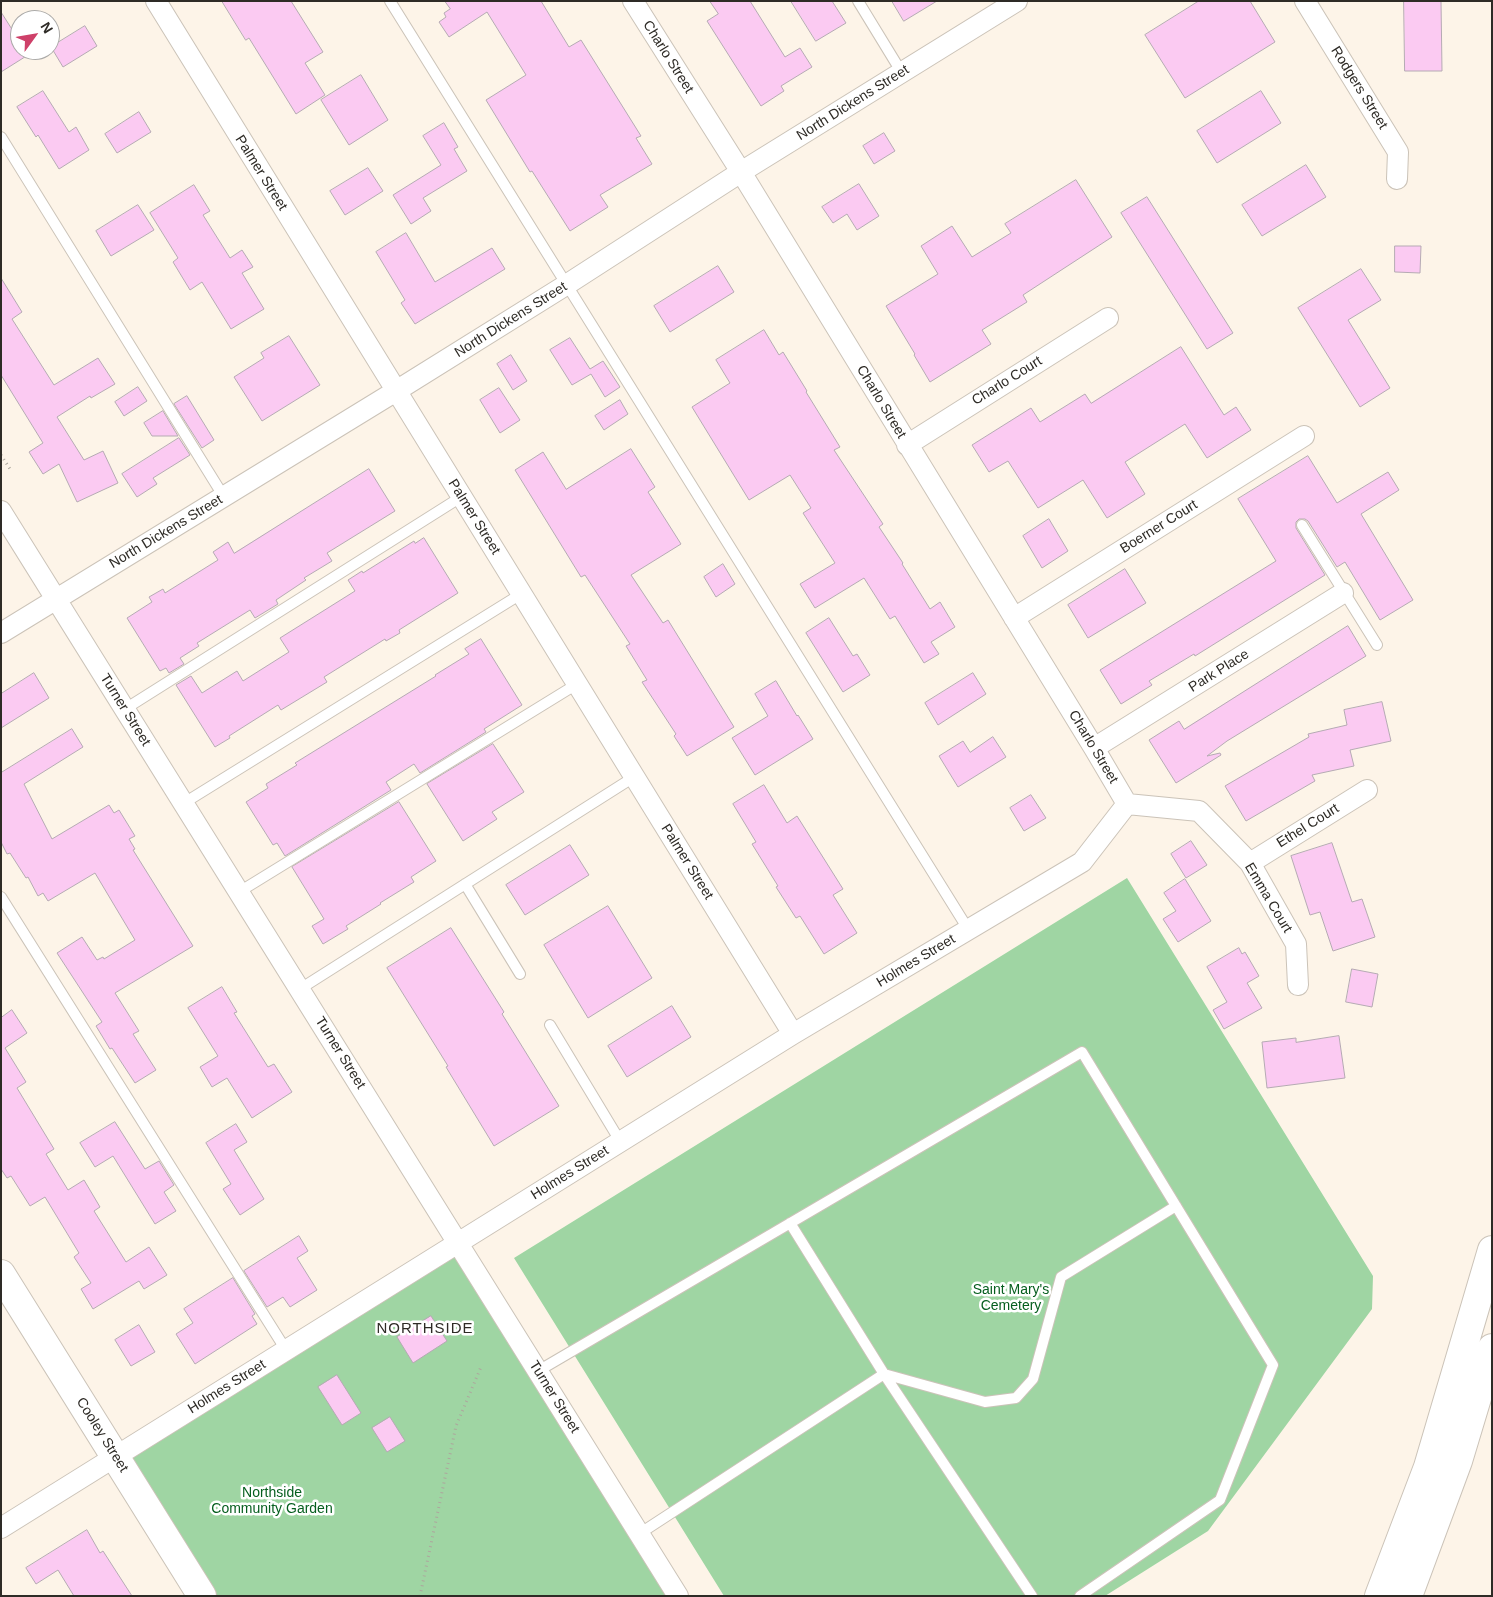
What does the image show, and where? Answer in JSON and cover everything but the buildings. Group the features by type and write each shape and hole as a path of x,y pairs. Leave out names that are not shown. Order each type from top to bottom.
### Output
{"main road":[{"path":"1379,1596 1428,1467 1492,1250"},
{"name":"Cooley Street","path":"1,1274 202,1596"},
{"path":"1408,1596 1458,1461 1492,1348"}],"street":[{"name":"Palmer Street","path":"156,1 793,1034"},
{"name":"Charlo Street","path":"633,1 741,172 1127,804"},
{"name":"North Dickens Street","path":"1,633 396,391 566,285 741,172 1017,1"},
{"name":"Rodgers Street","path":"1305,1 1398,152 1397,179"},
{"name":"Charlo Court","path":"907,445 1108,318"},
{"name":"Boerner Court","path":"1014,618 1304,436"},
{"name":"Turner Street","path":"1,511 678,1596"},
{"name":"Park Place","path":"1094,748 1344,593"},
{"name":"Ethel Court","path":"1250,863 1367,790"},
{"name":"Holmes Street","path":"1,1528 793,1034 1082,862 1127,804"},
{"name":"Emma Court","path":"1127,804 1199,811 1250,863 1296,944 1298,985"}],"lane":[{"path":"390,1 968,930"},
{"path":"858,1 902,72"},
{"path":"1,137 224,497"},
{"path":"125,709 461,497"},
{"path":"1302,525 1377,645"},
{"path":"184,803 521,594"},
{"path":"239,892 577,684"},
{"path":"300,989 634,777"},
{"path":"465,884 520,974"},
{"path":"1,896 286,1350"},
{"path":"550,1025 620,1141"},
{"path":"538,1371 1082,1052 1273,1365 1220,1500 1080,1596"},
{"path":"639,1534 884,1374 985,1402 1016,1398 1034,1379 1061,1278 1176,1206"},
{"path":"790,1223 884,1374 1032,1596"}],"path":[{"path":"1,455 10,469"},
{"path":"420,1596 456,1426 481,1367"}],"green space":[{"name":"Saint Mary's Cemetery","path":"1127,878 1373,1276 1372,1309 1208,1531 1105,1596 724,1596 514,1258"},
{"name":"Northside Community Garden","path":"458,1243 678,1596 202,1596 116,1457"}],"district":[{"name":"NORTHSIDE","path":"425,1329"}]}
